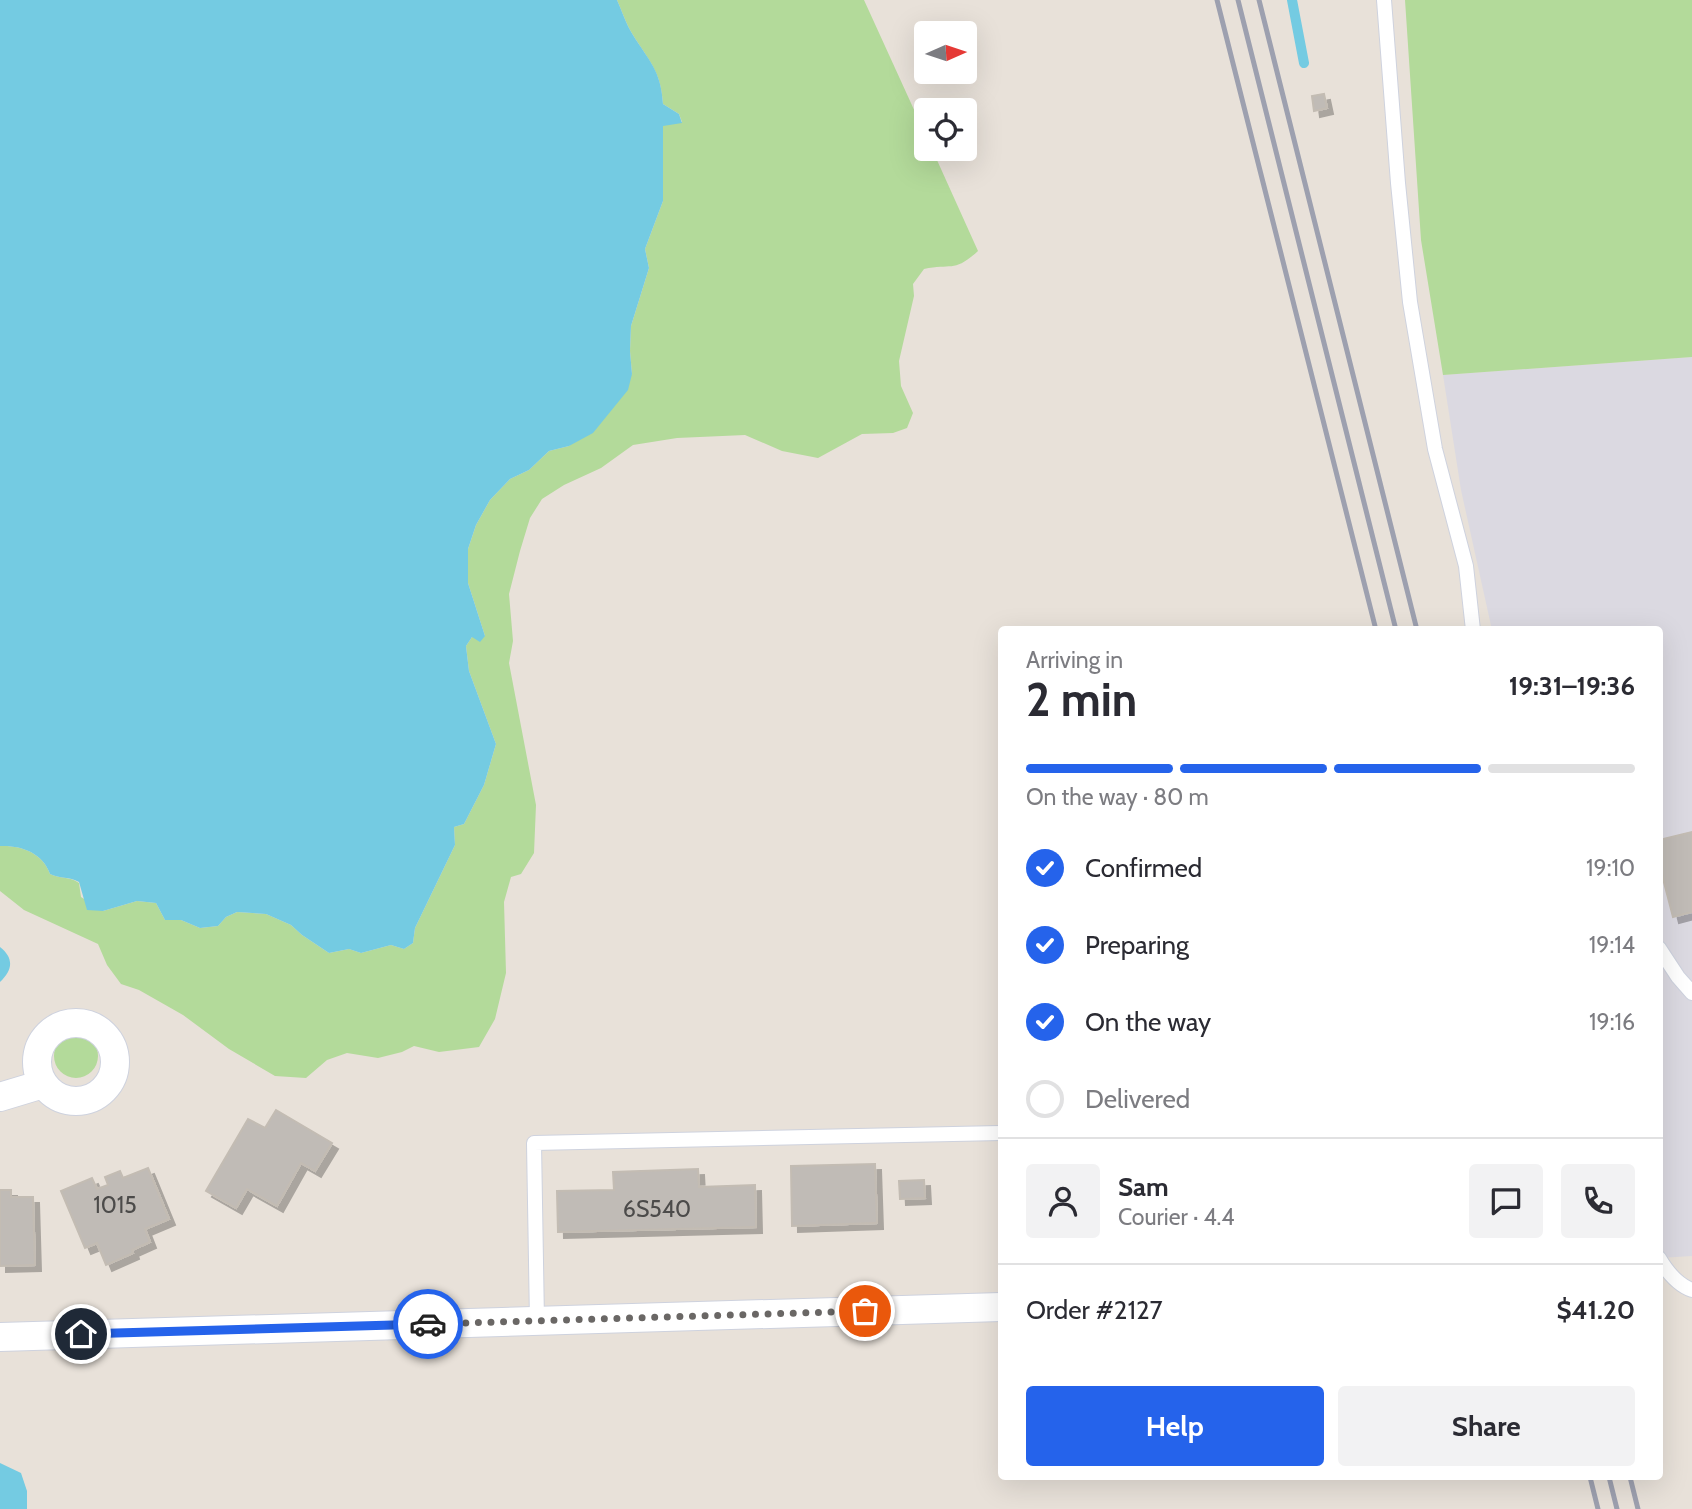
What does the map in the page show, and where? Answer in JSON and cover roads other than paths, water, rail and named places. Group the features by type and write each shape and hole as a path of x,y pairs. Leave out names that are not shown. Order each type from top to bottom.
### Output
{"street":[{"path":"0,1097 43,1084"},
{"path":"0,1337 998,1307"}],"lane":[{"path":"1384,0 1410,302 1435,449 1466,566 1472,626"},
{"path":"1663,954 1692,993"},
{"path":"537,1321 534,1143 998,1133"},
{"path":"1663,1264 1686,1288 1692,1290"}],"water":[{"path":"0,0 617,0 631,31 657,74 663,104 679,114 682,123 663,126 663,201 645,249 649,268 631,326 632,374 628,390 593,433 569,446 549,451 529,470 510,479 490,500 476,525 468,549 468,583 485,636 480,642 472,637 466,646 469,671 496,744 484,785 464,824 454,827 455,845 415,928 413,943 404,949 391,945 361,953 349,949 329,953 291,925 266,914 237,912 226,917 218,926 200,928 181,920 165,920 156,903 137,901 103,911 87,910 79,882 50,874 42,861 30,852 16,847 0,846"},
{"path":"0,947 8,955 10,964 0,982"},
{"path":"0,1463 21,1473 27,1491 27,1509 0,1509"}],"waterway":[{"path":"1292,0 1304,63"}],"railway":[{"path":"1217,0 1375,626"},
{"path":"1238,0 1395,626"},
{"path":"1259,0 1416,626"},
{"path":"1591,1480 1598,1509"},
{"path":"1610,1480 1617,1509"},
{"path":"1631,1480 1638,1509"}]}
